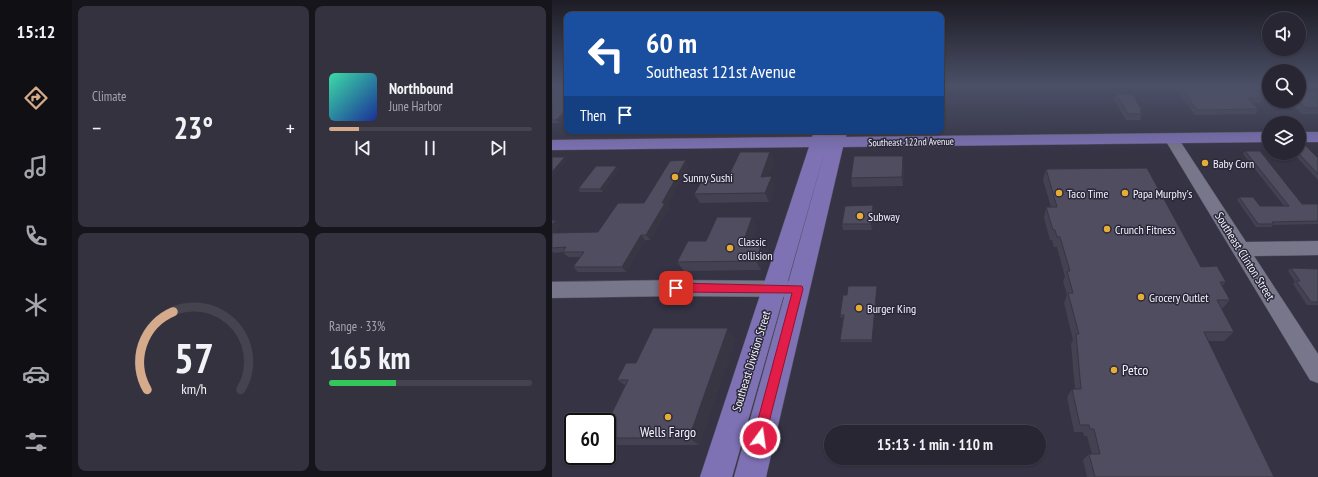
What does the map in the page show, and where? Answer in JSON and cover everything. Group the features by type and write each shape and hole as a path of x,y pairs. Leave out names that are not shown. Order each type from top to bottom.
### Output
{"main road":[{"name":"Southeast 122nd Avenue","path":"552,145 829,137 1262,137"},
{"name":"Southeast Division Street","path":"716,477 785,289 829,137"},
{"path":"1306,137 1318,137"},
{"name":"Southeast Division Street","path":"750,477 785,289"}],"street":[{"name":"Southeast Clinton Street","path":"1171,138 1318,373"},
{"path":"1241,249 1318,248"},
{"path":"552,290 676,288 785,289"}],"building":[{"path":"552,108 564,108 564,112 556,120 552,120"},
{"path":"1125,108 1141,108 1142,110 1140,110 1142,114 1128,114"},
{"path":"1196,108 1257,108 1197,110"},
{"path":"1306,146 1318,158 1318,174 1305,160 1306,160"},
{"path":"1245,151 1260,151 1262,154 1262,160 1267,160 1302,204 1318,204 1318,221 1272,222 1273,224 1258,224 1239,197 1253,197 1260,206 1289,206"},
{"path":"740,152 770,152 761,177 772,176 765,193 694,194 704,177 728,177"},
{"path":"854,156 903,156 902,177 851,178"},
{"path":"552,157 565,157 552,172"},
{"path":"686,160 662,203 665,203 646,235 641,235 622,267 573,267 584,252 563,252 566,247 552,248 552,233 598,232 618,203 644,203 670,161"},
{"path":"596,166 617,166 600,189 578,189"},
{"path":"1147,168 1201,267 1217,266 1226,282 1220,282 1230,300 1217,300 1234,332 1204,332 1274,477 1095,477 1089,454 1100,454 1094,429 1090,429 1089,425 1080,425 1072,389 1081,389 1076,334 1079,334 1068,293 1073,293 1067,271 1070,271 1060,237 1057,237 1055,230 1053,230 1046,207 1057,207 1046,169"},
{"path":"873,205 871,224 842,224 845,206"},
{"name":"Classic collision","path":"717,217 752,217 744,240 763,239 756,261 677,262 688,241 706,241"},
{"path":"1291,268 1318,269 1318,302 1311,302 1296,281 1300,281"},
{"name":"Burger King","path":"848,286 877,286 872,340 840,340 844,315 840,315 843,295 847,295"},
{"name":"Wells Fargo","path":"653,328 728,328 689,438 616,438 616,413 612,413 628,380 617,380 626,363 636,363"}],"place":[{"name":"Baby Corn","path":"1205,163"},
{"name":"Sunny Sushi","path":"675,177"},
{"name":"Taco Time","path":"1059,193"},
{"name":"Papa Murphy's","path":"1125,193"},
{"name":"Subway","path":"860,216"},
{"name":"Crunch Fitness","path":"1107,229"},
{"name":"Classic collision","path":"730,248"},
{"name":"Grocery Outlet","path":"1141,297"},
{"name":"Burger King","path":"859,308"},
{"name":"Petco","path":"1114,370"},
{"name":"Wells Fargo","path":"668,417"}],"route":[{"path":"676,288 798,289 760,438"}]}
